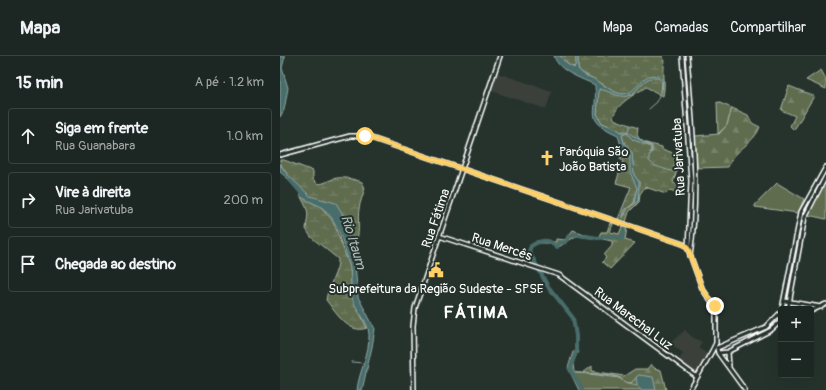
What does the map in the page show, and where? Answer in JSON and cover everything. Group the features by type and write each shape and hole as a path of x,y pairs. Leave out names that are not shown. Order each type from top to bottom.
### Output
{"main road":[{"name":"Rua Fátima","path":"414,390 414,312 500,56"},
{"name":"Rua Jarivatuba","path":"682,56 691,181 690,240 688,249 702,288 716,309 717,348"},
{"name":"Rua Jarivatuba","path":"687,56 695,165 694,241 690,257"},
{"path":"280,155 350,136 361,135 683,244 688,249"},
{"path":"783,306 801,212 826,167"},
{"path":"789,306 805,217 826,176"},
{"name":"Rua Mercês","path":"439,236 559,275"},
{"path":"683,244 690,240"},
{"name":"Rua Marechal Luz","path":"559,275 697,378"},
{"path":"785,300 821,307"},
{"path":"814,310 826,304"},
{"path":"690,390 712,351 766,327 778,314"},
{"path":"770,330 778,323"},
{"path":"717,348 729,352 778,327"},
{"path":"728,344 730,347 728,362 732,372"},
{"path":"709,357 717,348"},
{"path":"717,348 745,390"}],"shaded area":[{"path":"497,73 552,91 546,109 491,91"},
{"path":"685,330 692,337 702,342 698,348 708,354 697,374 678,362 683,353 670,343"}],"green space":[{"path":"560,56 576,56 576,66 571,67"},
{"path":"578,56 662,56 665,61 663,96 646,87 622,103 613,117 616,120 638,128 637,135 642,141 662,147 662,149 676,154 674,167 677,169 673,183 679,186 678,193 670,190 666,194 645,187 640,194 639,202 629,212 626,222 618,219 631,187 616,183 623,161 620,159 623,150 621,146 630,156 634,179 637,188 634,203 624,211 625,215 627,209 638,201 639,182 634,175 632,153 624,143 622,135 627,133 632,139 651,147 650,153 653,151 652,146 639,141 627,132 621,132 602,123 597,114 599,89 626,96 633,93 645,81 653,78 658,78 662,82 662,89 663,80 653,75 642,81 629,93 620,94 580,71 578,69"},
{"path":"821,70 826,79 826,89 806,80"},
{"path":"789,86 814,96 794,130 790,126 795,116 781,110"},
{"path":"688,96 693,156 693,189 686,97"},
{"path":"717,102 732,108 727,125 718,134"},
{"path":"732,108 748,115 752,123 760,127 757,133 734,156 728,167 697,168 695,136 719,134 727,125"},
{"path":"280,160 284,160 313,171 313,179 318,184 340,178 362,182 365,188 359,209 358,235 357,240 351,248 342,213 309,196 287,174"},
{"path":"826,181 826,219 808,215 807,214"},
{"path":"777,183 804,199 798,213 755,207 755,205"},
{"path":"301,197 321,207 333,221 350,267 352,297 367,328 360,329 348,325 338,316 326,300 337,268 338,259 311,237 306,229 308,213"},
{"path":"610,223 613,224 610,232 619,234 622,227 627,228 625,240 635,243 610,269 602,262 606,258 604,255 612,246 612,241 598,238 601,232 607,232"},
{"path":"573,230 590,236 599,237 599,239 576,236 557,248 550,243 537,243 536,241 556,242 556,239 565,240"},
{"path":"578,351 573,363 574,373 622,378 645,376 653,377 656,390 579,390 568,368 573,352"},
{"path":"651,364 654,368 661,370 666,390 656,390 654,383 639,375 631,383 624,382 621,379 611,375 583,373 592,366 592,371 624,376 635,369 647,369"}],"water":[{"path":"280,56 285,56 282,68 288,88 284,110 280,117"},
{"path":"554,56 560,56 567,64 574,68 576,66 576,56 578,56 578,69 580,72 621,94 630,92 649,76 658,76 663,80 661,92 662,82 658,78 648,79 631,95 627,96 620,96 599,89 597,114 602,123 621,132 627,132 653,148 650,155 652,150 651,147 632,139 627,133 622,135 624,143 632,153 634,175 639,182 638,201 627,209 623,218 624,211 634,203 637,188 630,172 630,156 621,146 618,135 600,125 594,116 595,85 565,70 557,62"},
{"path":"280,164 286,173 310,196 336,203 342,213 355,264 358,297 375,329 362,390 357,390 368,349 369,334 366,324 352,298 350,268 342,238 335,223 327,212 318,205 301,197 299,188 280,172"},
{"path":"639,375 653,377 656,390 642,390 637,385 636,377"}],"waterway":[{"path":"685,56 688,91"},
{"path":"649,109 657,102 662,91"},
{"path":"688,100 692,165"},
{"path":"627,132 630,126"},
{"path":"649,155 649,161 655,166 674,172"},
{"name":"Rio Itaum","path":"290,180 303,195"},
{"path":"573,234 598,238 613,236 618,239 622,238 624,231"},
{"path":"570,236 566,242 559,243 557,247 550,242 544,241 538,242 531,246 529,251 547,285 573,318 576,336 576,351 570,369 582,390"},
{"path":"352,362 363,363"},
{"path":"572,372 615,376 621,378 624,382 637,385"}],"place":[{"name":"Paróquia São João Batista","path":"547,158"},
{"name":"Subprefeitura da Região Sudeste - SPSE","path":"436,270"}],"district":[{"name":"FÁTIMA","path":"476,312"}],"route":[{"path":"365,136 683,244 688,249 702,288 715,306"}]}
